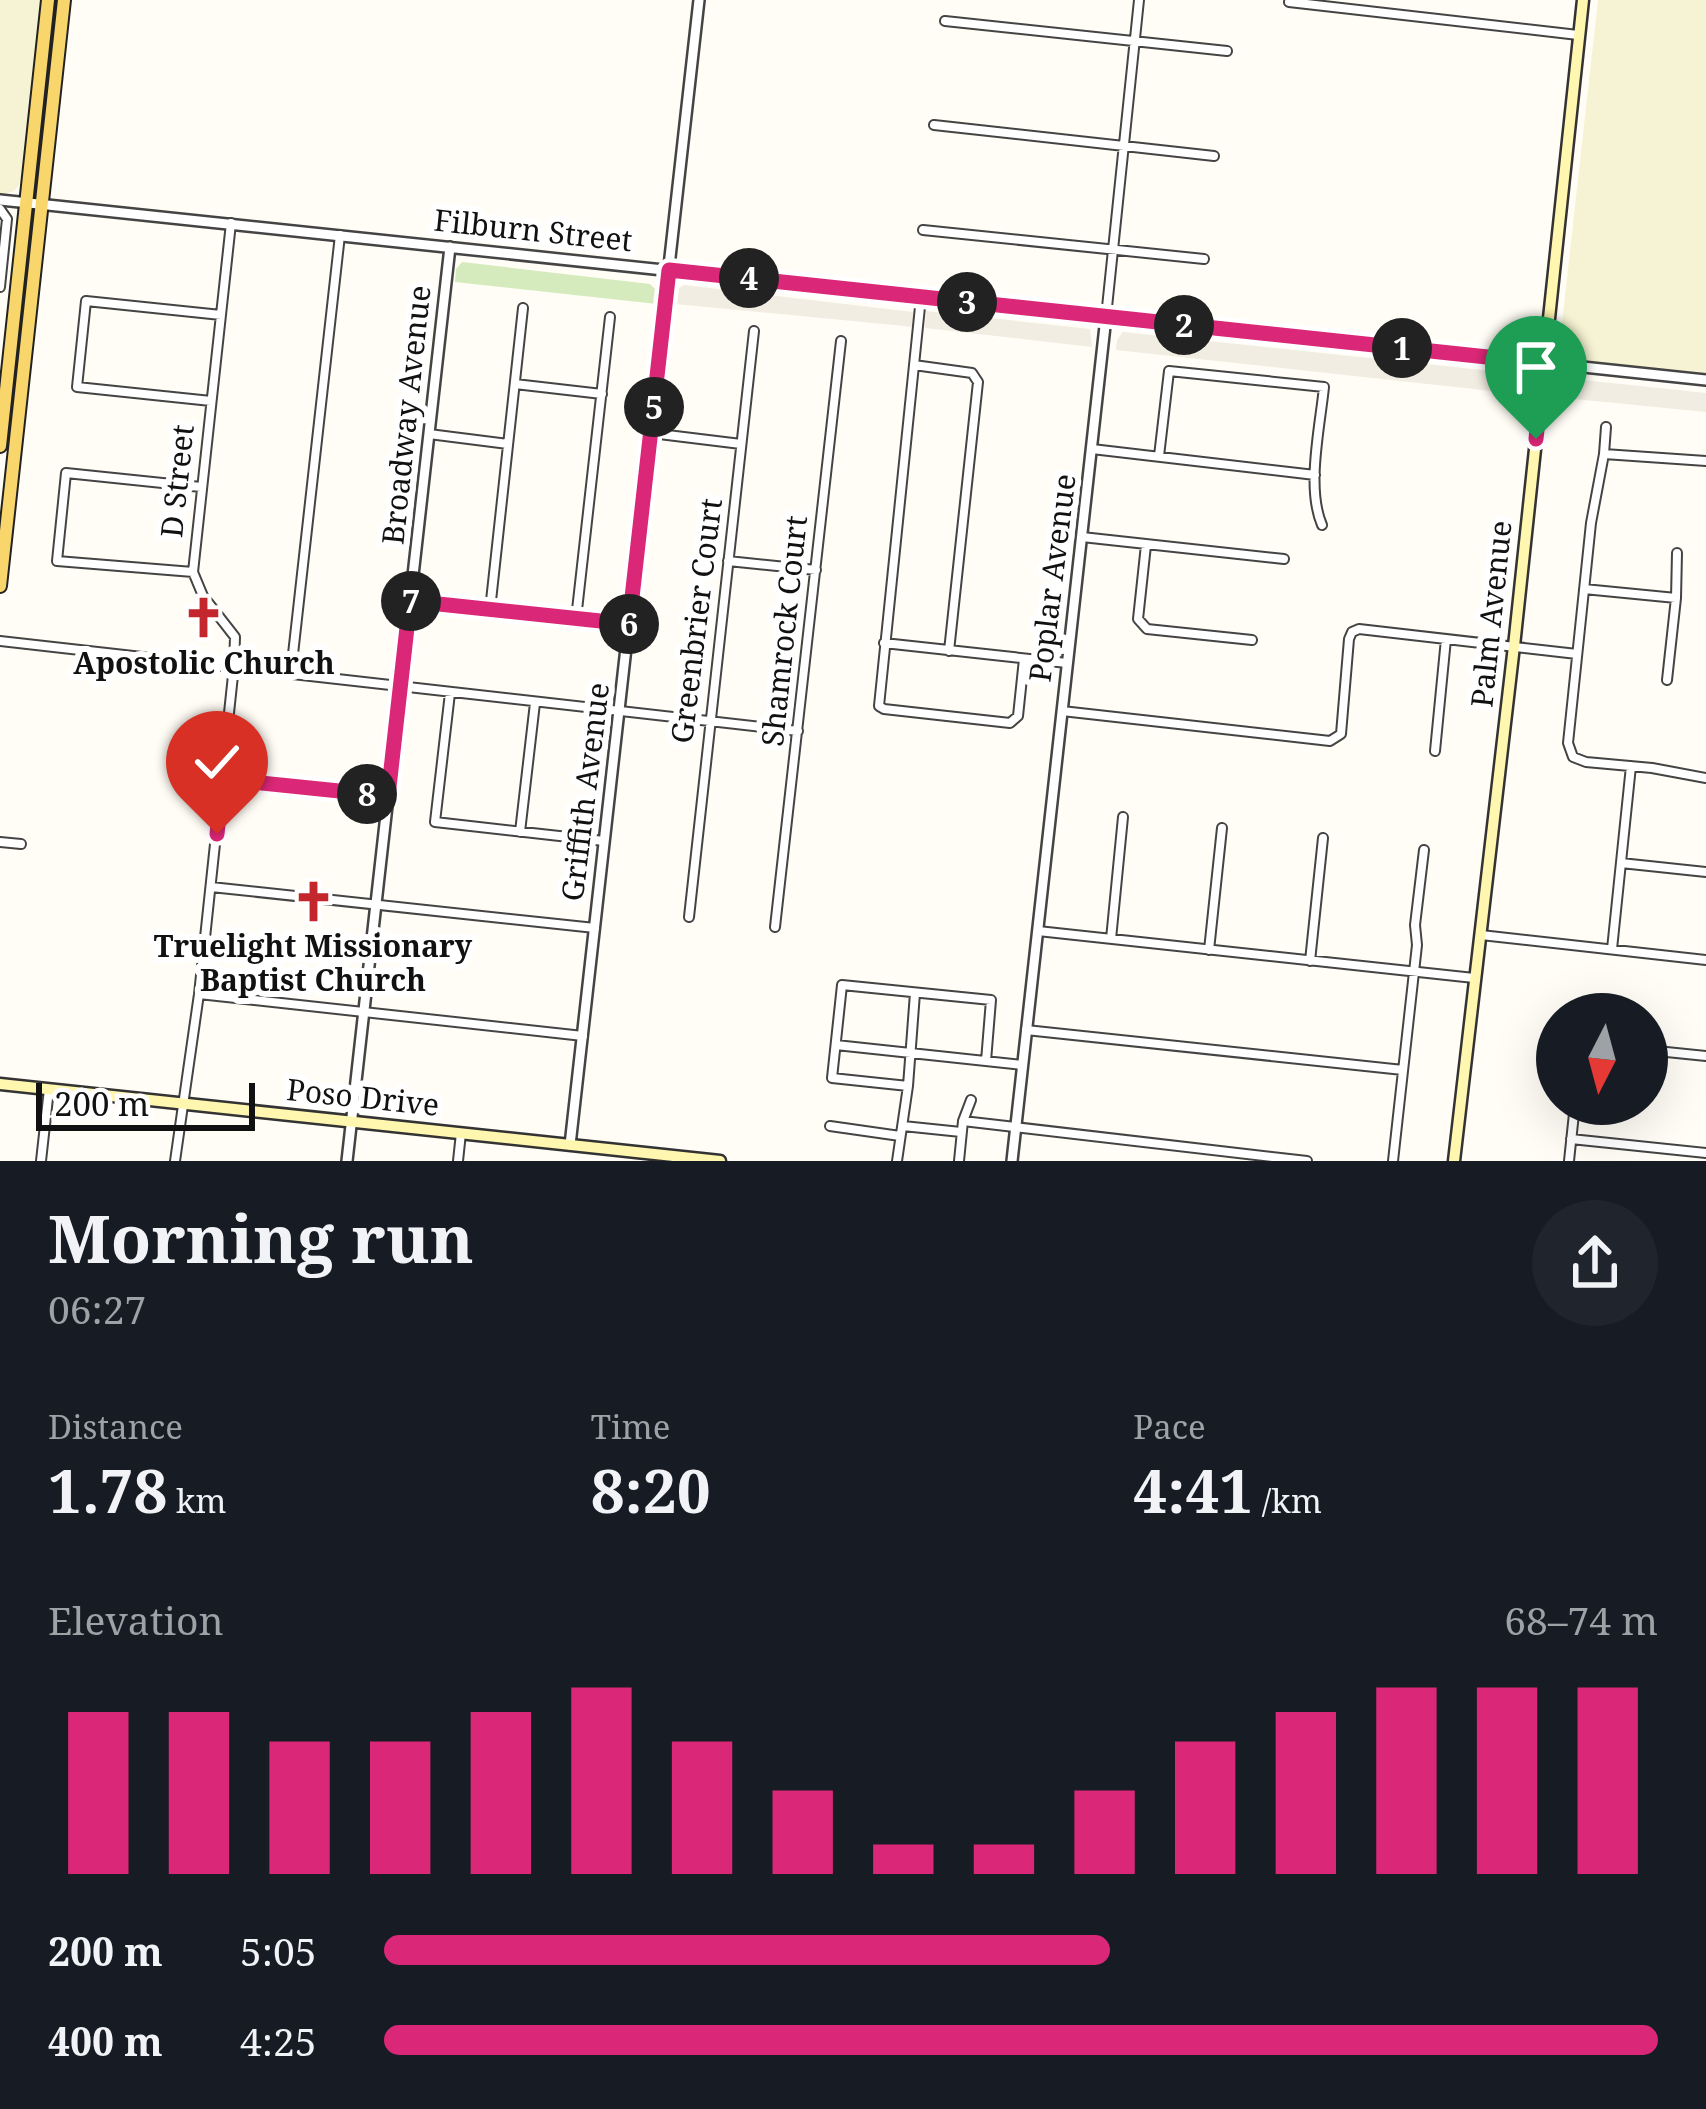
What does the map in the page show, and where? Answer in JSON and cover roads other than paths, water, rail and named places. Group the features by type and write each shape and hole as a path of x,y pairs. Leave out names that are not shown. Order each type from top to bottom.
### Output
{"main road":[{"path":"0,446 48,0"},
{"path":"0,586 64,0"},
{"name":"Palm Avenue","path":"1454,1161 1582,0"},
{"name":"Poso Drive","path":"0,1084 720,1161"},
{"name":"Griffith Avenue","path":"568,1161 570,1145"}],"street":[{"name":"Griffith Avenue","path":"570,1145 699,0"},
{"name":"Poplar Avenue","path":"1012,1161 1139,0"},
{"path":"1289,2 1578,35"},
{"path":"945,20 1227,51"},
{"path":"934,125 1214,156"},
{"name":"Filburn Street","path":"0,200 1706,380"},
{"path":"0,209 7,219 0,285"},
{"name":"D Street","path":"175,1161 199,994 235,666 235,637 203,596 193,572 231,223"},
{"path":"923,230 1204,260"},
{"path":"291,672 340,235"},
{"name":"Broadway Avenue","path":"347,1161 450,247"},
{"path":"921,297 879,706 1010,723 1018,716 1024,659"},
{"path":"211,401 77,387 86,301 221,315"},
{"path":"490,610 524,308"},
{"path":"576,619 610,317"},
{"name":"Greenbrier Court","path":"689,917 754,331"},
{"name":"Shamrock Court","path":"775,927 841,340"},
{"path":"914,365 972,373 978,382 949,651"},
{"path":"1159,457 1169,370 1324,387 1315,475 1316,511 1322,525"},
{"path":"515,384 602,394"},
{"path":"1606,427 1568,743 1574,758 1586,762 1706,778"},
{"path":"651,433 741,444"},
{"path":"429,434 508,444"},
{"path":"1092,449 1315,475"},
{"path":"1604,454 1706,461"},
{"path":"193,572 57,561 67,473 202,487"},
{"path":"1082,537 1284,559"},
{"path":"1146,544 1138,619 1142,625 1252,640"},
{"path":"1667,680 1677,553"},
{"path":"728,561 816,570"},
{"path":"1584,589 1676,598"},
{"path":"410,601 629,624"},
{"path":"1062,711 1330,741 1341,734 1348,639 1358,629 1577,654"},
{"path":"1435,751 1446,639"},
{"path":"0,641 798,731"},
{"path":"884,644 1067,664"},
{"path":"450,693 435,822 604,842"},
{"path":"520,832 535,703"},
{"path":"1612,949 1631,766"},
{"path":"223,779 388,796"},
{"path":"1111,938 1123,817"},
{"path":"1209,950 1222,828"},
{"path":"1310,961 1323,838"},
{"path":"0,842 21,844"},
{"path":"1393,1161 1424,850"},
{"path":"1621,863 1706,872"},
{"path":"211,886 595,928"},
{"path":"1038,931 1474,978"},
{"path":"1480,935 1706,960"},
{"path":"908,1086 832,1078 842,986 991,1000 986,1061"},
{"path":"897,1161 915,993"},
{"path":"199,994 583,1036"},
{"path":"1026,1030 1403,1070"},
{"path":"836,1045 1022,1065"},
{"path":"1668,1052 1706,1056"},
{"path":"41,1161 49,1089"},
{"path":"959,1161 963,1121 971,1100"},
{"path":"963,1121 1307,1161"},
{"path":"1569,1161 1573,1125"},
{"path":"830,1126 962,1132"},
{"path":"458,1161 461,1133"},
{"path":"1571,1139 1706,1153"}],"place":[{"name":"Apostolic Church","path":"204,618"},
{"name":"Truelight Missionary Baptist Church","path":"313,901"}]}
